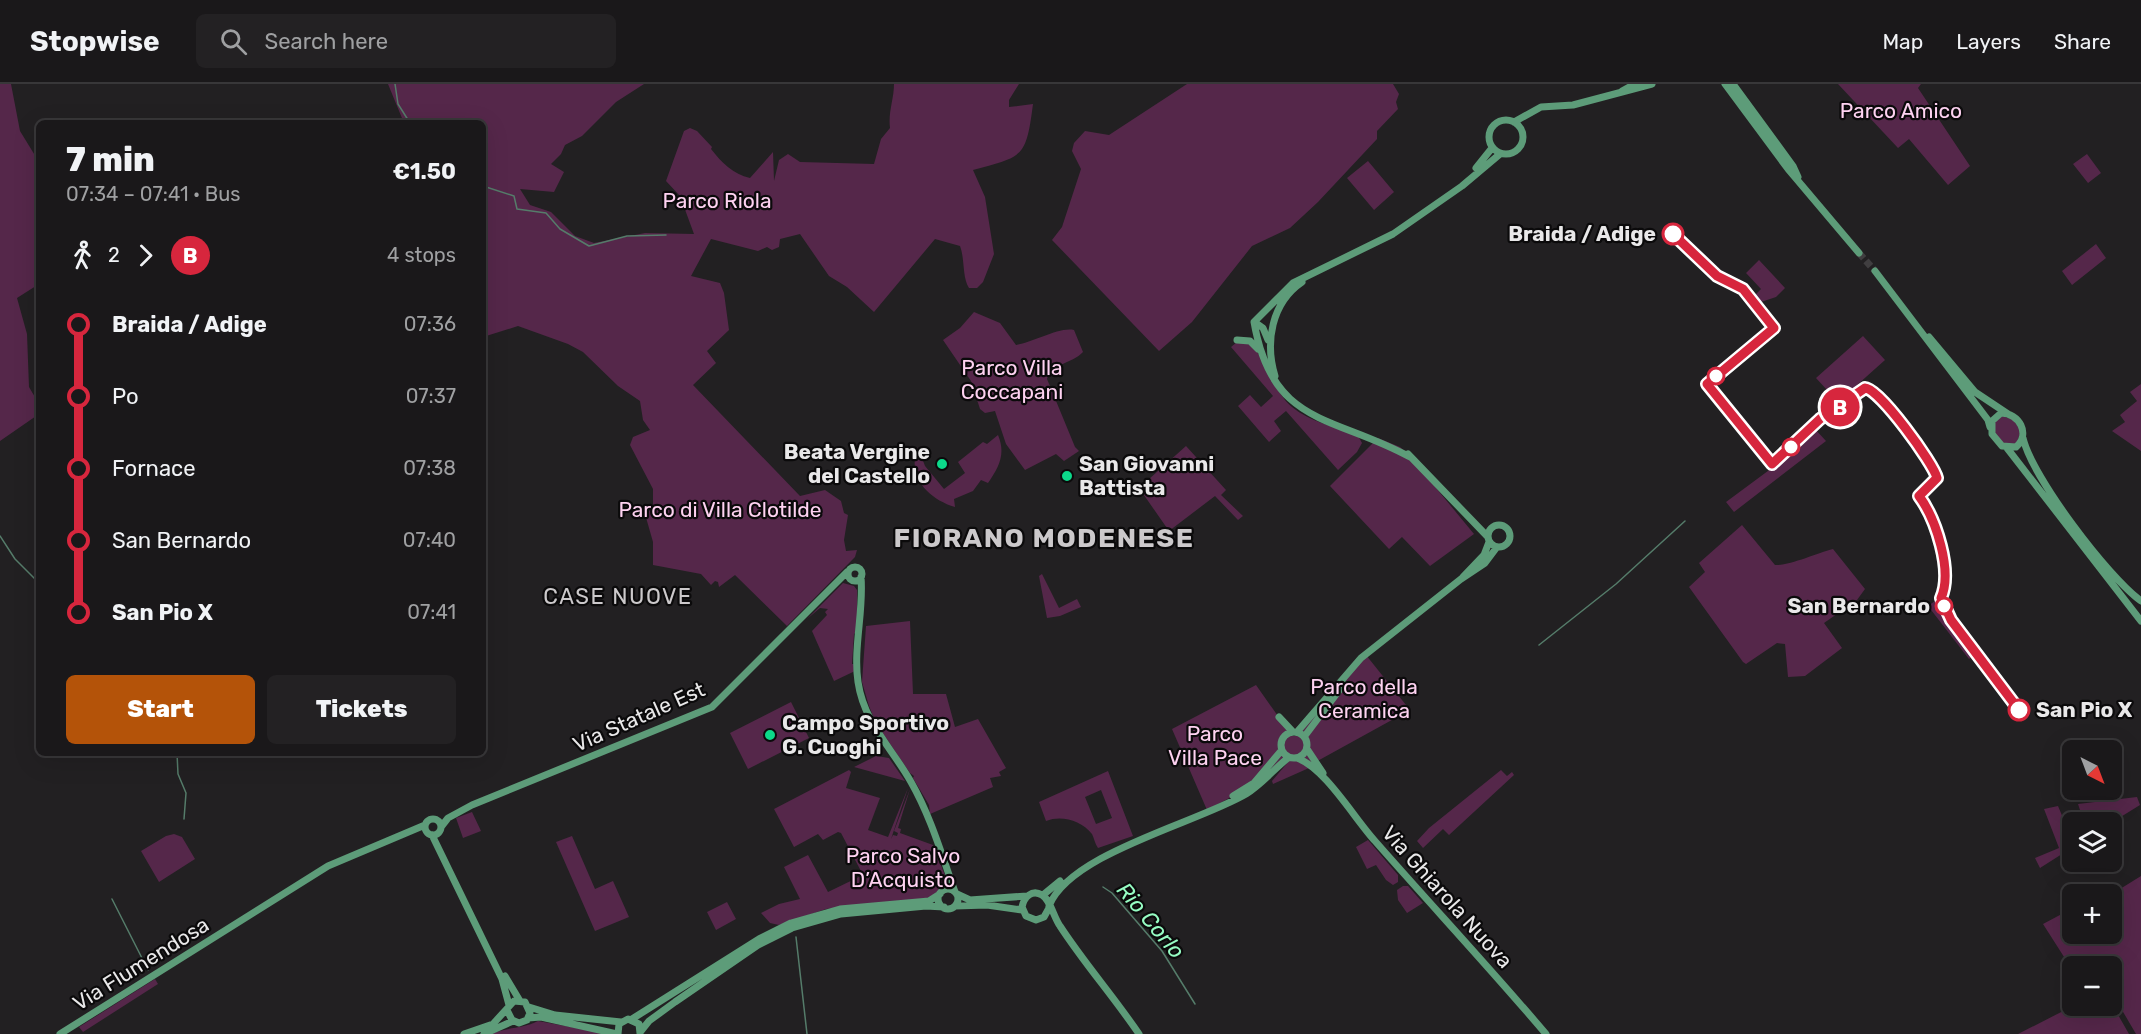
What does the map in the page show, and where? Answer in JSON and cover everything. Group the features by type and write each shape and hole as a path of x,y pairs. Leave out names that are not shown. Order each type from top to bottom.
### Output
{"street":[{"path":"1514,122 1541,107 1580,104 1622,91 1635,84"},
{"path":"1622,91 1624,93 1652,84"},
{"path":"1725,84 1788,169 1799,179 1859,253"},
{"path":"1733,84 1793,166 1799,179"},
{"path":"1492,148 1500,154 1507,155 1516,151 1521,141 1520,128 1531,111"},
{"path":"1453,191 1492,148 1492,132 1496,124 1503,120 1514,122 1520,128"},
{"path":"1255,324 1289,285 1393,234 1500,154"},
{"path":"1269,345 1272,328 1290,292 1333,264"},
{"path":"1875,271 1975,392 2020,424 2029,458 2047,488 2118,581 2141,601"},
{"path":"1913,319 1931,348 1988,420 1998,443 2007,448 2141,621"},
{"path":"1255,324 1267,333 1275,382"},
{"path":"1255,324 1260,351 1275,382 1292,403 1315,417 1385,438 1404,448 1497,548"},
{"path":"1237,340 1250,342 1260,351"},
{"path":"1990,427 1997,415 2008,414"},
{"path":"2007,448 2016,447 2023,438"},
{"path":"1463,577 1468,577 1497,548 1509,542 1509,532 1501,525 1491,528 1482,527 1465,514"},
{"path":"1042,918 1058,889 1096,860 1247,794 1288,758 1297,758 1306,749 1304,737 1367,654 1463,577 1484,555 1491,528"},
{"path":"859,579 848,575 852,567 857,567 861,572 859,579 861,589 858,681 865,708 873,726 911,782 945,862 956,893 955,906"},
{"name":"Via Statale Est","path":"394,837 435,830 448,818 472,805 712,706 838,582 848,575"},
{"path":"1284,735 1295,732 1360,657 1367,654"},
{"path":"1288,758 1281,751 1280,742 1284,735 1280,717 1295,732 1304,737"},
{"name":"Via Ghiarola Nuova","path":"1306,749 1326,781"},
{"path":"1043,896 1097,856 1239,792 1264,774 1281,751"},
{"name":"Via Ghiarola Nuova","path":"1297,758 1307,762 1326,781 1374,840 1546,1034"},
{"name":"Via Statale Est","path":"239,921 328,866 424,825 430,819 435,830"},
{"path":"424,825 435,830 504,975 520,1001 529,1007 555,1015 621,1022 632,1019 759,939 791,923 823,912 929,901 950,889 970,900 1027,896 1034,893 1043,896 1060,926 1139,1034"},
{"path":"435,830 502,979 513,1022"},
{"path":"944,907 939,902 947,882 945,862"},
{"path":"1022,910 1027,896"},
{"path":"640,1033 649,1021 758,945 792,928 841,914 926,906 987,905 1022,910 1030,919 1042,918 1060,926"},
{"name":"Via Flumendosa","path":"60,1034 239,921"},
{"path":"464,1034 493,1024 520,1001"},
{"path":"528,1018 529,1007"},
{"path":"484,1034 513,1022 521,1023 528,1018 541,1017 617,1034 621,1022"},
{"path":"632,1019 639,1024 640,1033"}],"green space":[{"path":"0,84 11,84 20,131 36,157 36,286 17,298 27,334 29,387 36,399 36,416 0,441"},
{"path":"388,84 644,84 616,102 582,136 565,145 561,154 551,164 564,172 554,192 520,189 530,205 551,212 575,236 594,243 645,233 694,234 680,196 666,181 684,131 690,128 697,131 728,167 750,178 773,152 774,181 779,160 788,154 800,162 874,164 881,139 890,128 894,84 1019,84 1009,100 1009,107 1033,104 1028,136 1024,145 1019,152 1002,162 973,170 985,197 994,254 983,282 977,288 969,288 967,284 960,246 935,239 874,312 847,287 829,276 800,234 780,239 779,247 772,250 767,247 758,251 711,239 691,276 720,283 724,293 729,330 707,351 716,363 693,385 800,496 825,490 841,501 844,513 848,515 844,540 846,551 857,550 855,557 787,626 735,575 719,587 718,582 715,581 711,585 701,574 653,565 653,542 645,514 653,508 653,489 630,445 633,437 650,430 643,420 640,401 618,386 583,352 568,344 518,326 486,336 486,120 403,120"},
{"path":"1187,84 1393,84 1399,94 1396,102 1398,109 1377,131 1377,139 1318,202 1290,228 1252,246 1192,322 1159,351 1052,240 1062,227 1081,169 1072,151 1074,143 1085,131 1109,135"},
{"name":"Parco Amico","path":"1838,84 1921,84 1918,88 1970,166 1948,185 1909,139 1898,148"},
{"path":"2087,154 2101,173 2088,183 2073,164"},
{"path":"1368,161 1394,192 1374,210 1347,178"},
{"path":"2096,244 2106,258 2072,285 2062,271"},
{"path":"1759,260 1785,288 1776,297 1761,302 1754,296 1761,289 1746,273"},
{"name":"Parco Villa Coccapani","path":"974,312 1000,323 1016,345 1061,331 1074,330 1083,352 1053,370 1047,379 1075,447 1079,451 1064,461 1056,454 1025,470 1006,444 995,411 985,413 980,409 971,381 943,340 960,328"},
{"path":"1863,336 1885,360 1838,402 1816,378"},
{"path":"1237,342 1249,343 1255,348 1279,392 1292,407 1315,420 1357,434 1362,443 1357,452 1338,470 1286,411 1274,421 1281,431 1269,442 1238,406 1250,395 1261,407 1273,396 1231,347"},
{"path":"2141,384 2141,451 2112,431 2125,422 2120,415 2137,401 2130,392"},
{"path":"2002,416 2014,420 2021,432 2016,444 2003,444 1994,434 1994,422"},
{"path":"1815,429 1826,441 1734,512 1726,502 1776,465"},
{"path":"998,435 1001,448 1000,460 988,483 981,480 973,491 954,499 955,507 928,492 917,477 915,458 918,447 925,466 944,489 965,473 958,462 983,442 987,444"},
{"path":"1378,438 1400,447 1408,454 1474,534 1430,566 1402,537 1389,549 1330,486"},
{"path":"1186,446 1226,490 1221,495 1243,516 1238,520 1215,496 1169,531 1139,488"},
{"path":"1742,525 1775,565 1833,549 1865,589 1857,600 1824,623 1842,648 1805,676 1788,677 1785,644 1777,643 1746,664 1743,662 1689,587 1705,572 1699,563"},
{"path":"1042,574 1059,608 1077,599 1081,607 1060,616 1047,618 1039,576"},
{"path":"843,583 854,586 857,590 857,631 854,634 852,664 855,664 855,671 834,681 812,631 827,615 825,612 828,609 820,608 807,619"},
{"path":"1935,601 1974,655 1969,659 1928,606"},
{"path":"910,621 913,694 946,694 955,727 978,719 1006,768 999,772 1001,776 990,778 993,787 930,814 929,805 913,778 914,776 876,723 862,682 866,626"},
{"path":"1366,655 1410,710 1312,764 1299,754 1276,764 1257,783 1207,810 1172,729 1256,685 1292,736 1297,736"},
{"name":"Campo Sportivo G. Cuoghi","path":"791,702 809,738 748,769 730,733"},
{"path":"876,756 889,758 905,781 854,767"},
{"path":"1289,761 1300,761 1309,768 1273,784 1272,781"},
{"name":"Parco Salvo D’Acquisto","path":"849,770 851,772 846,788 880,798 868,830 888,837 908,788 891,839 893,835 897,836 898,833 894,831 910,789 898,828 901,829 900,833 933,845 946,878 937,893 928,898 826,909 779,925 770,923 761,913 779,904 800,899 784,867 808,855 828,892 863,875 841,833 838,832 823,840 818,834 794,847 774,809"},
{"path":"1501,770 1507,776 1512,772 1514,775 1449,835 1443,829 1423,848 1417,841 1429,828"},
{"path":"1108,771 1133,836 1098,848 1092,834 1077,822 1064,819 1046,821 1039,802","holes":["1101,790 1112,818 1096,824 1085,797"]},
{"path":"2137,797 2140,805 2122,816 2122,812 2081,812 2078,804 2122,800"},
{"path":"2058,806 2062,815 2062,854 2040,868 2035,858 2059,848 2044,809"},
{"path":"472,812 481,831 463,838 456,818"},
{"path":"174,834 182,837 195,859 159,882 141,851 166,836"},
{"path":"572,836 595,889 613,881 629,917 595,931 556,842"},
{"path":"1368,840 1398,875 1398,882 1393,885 1386,880 1376,865 1367,869 1356,847"},
{"path":"2141,876 2141,1034 2136,1034 2122,1010 2122,956 2063,956 2043,924 2062,914 2062,944 2122,944 2122,888"},
{"path":"1408,886 1423,903 1407,913 1398,900 1397,890"},
{"path":"727,902 736,919 716,930 707,912"},
{"path":"155,979 158,984 83,1032 79,1027"},
{"path":"2062,1012 2062,1016 2119,1016 2129,1034 2018,1034"},
{"path":"538,1021 610,1034 491,1034"}],"waterway":[{"name":"Rio Corlo","path":"395,84 398,104 408,120"},
{"name":"Rio Corlo","path":"486,187 514,196 517,209 546,213 560,229 589,246 627,236 666,235"},
{"path":"1539,645 1616,584 1685,521"},
{"path":"0,536 15,559 36,580"},
{"path":"177,756 178,774 186,793 184,819"},
{"name":"Rio Corlo","path":"1103,887 1112,893 1162,951 1195,1004"},
{"path":"112,899 148,970"},
{"path":"796,937 807,1034"}],"tunnel":[{"path":"1859,253 1875,271"}],"bus line":[{"name":"B","path":"1673,234 1717,276 1743,289 1764,312 1774,328 1707,384 1772,464 1820,419 1834,408 1842,406 1861,389 1869,387 1878,393 1926,458 1937,478 1919,496 1944,557 1945,588 1941,598 1951,620 2019,710"}],"place":[{"name":"Braida / Adige","path":"1673,234"},
{"name":"Beata Vergine del Castello","path":"942,464"},
{"name":"San Giovanni Battista","path":"1067,476"},
{"name":"San Bernardo","path":"1944,606"},
{"name":"San Pio X","path":"2019,710"},
{"name":"Campo Sportivo G. Cuoghi","path":"770,735"}],"district":[{"name":"FIORANO MODENESE","path":"1044,538"},
{"name":"CASE NUOVE","path":"618,596"}],"park label":[{"name":"Parco Riola","path":"717,201"},
{"name":"Parco di Villa Clotilde","path":"720,510"},
{"name":"Parco della Ceramica","path":"1364,699"},
{"name":"Parco Villa Pace","path":"1215,746"}]}
